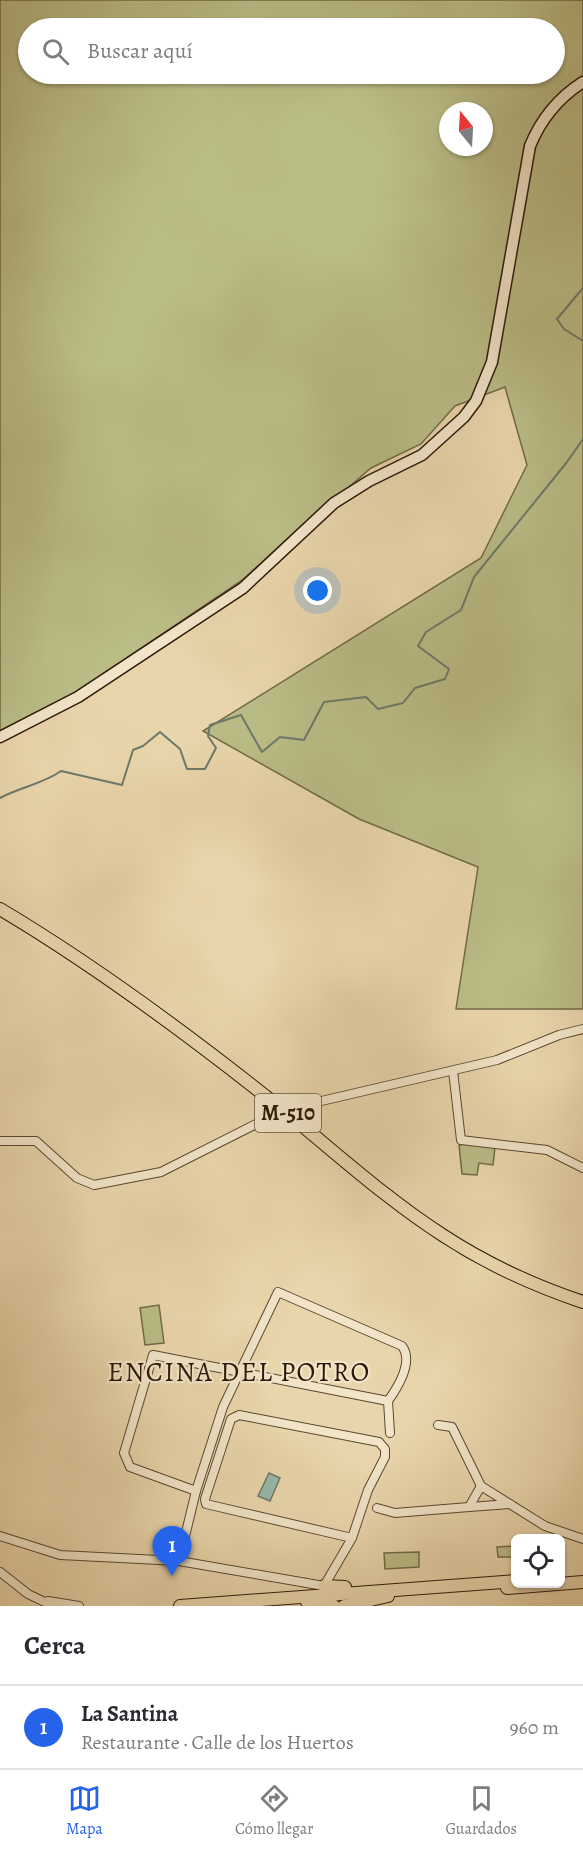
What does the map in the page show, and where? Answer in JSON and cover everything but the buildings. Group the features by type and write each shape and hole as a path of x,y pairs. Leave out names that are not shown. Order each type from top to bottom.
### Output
{"main road":[{"path":"0,737 78,698 243,588 334,503 369,481 422,455 464,417 486,382 492,362 530,146 538,128 551,109 583,82"},
{"name":"M-510","path":"0,909 114,981 234,1071 376,1186 444,1236 514,1275 583,1302"},
{"path":"565,1578 583,1576"},
{"path":"180,1606 511,1581"},
{"path":"255,1606 583,1582"},
{"path":"324,1586 367,1592"},
{"path":"344,1606 388,1596"},
{"path":"307,1602 334,1606"}],"street":[{"path":"300,1106 497,1060 558,1035 583,1029"},
{"path":"453,1071 460,1140 547,1150 583,1168"},
{"path":"0,1141 36,1141 77,1178 94,1185 161,1172 272,1116"},
{"path":"179,1561 196,1491 223,1407 278,1292 402,1346 406,1351 399,1387 388,1401 390,1434"},
{"path":"196,1491 130,1467 124,1453 153,1355 388,1401"},
{"path":"0,1536 60,1555 119,1560 179,1561 324,1586 352,1538 368,1490 385,1457 385,1449 380,1442 239,1414 231,1419 205,1499 206,1504 352,1538"},
{"path":"438,1425 453,1427 481,1486 545,1526 583,1539"},
{"path":"469,1508 481,1486"},
{"path":"377,1508 395,1513 510,1504"},
{"path":"0,1572 38,1599 53,1606"},
{"path":"38,1599 79,1606"}],"green space":[{"path":"0,0 583,0 583,1009 456,1009 478,867 359,819 203,731 481,558 527,465 505,387 455,406 421,444 371,468 242,580 70,696 0,734"},
{"path":"459,1145 495,1147 493,1165 479,1163 477,1175 462,1174"},
{"path":"159,1305 164,1343 145,1345 140,1308"},
{"path":"511,1546 511,1557 498,1557 497,1547"},
{"path":"419,1552 419,1567 385,1569 384,1553"}],"shaded area":[{"path":"269,1473 280,1478 270,1501 258,1496"}],"waterway":[{"path":"583,288 557,319 564,329 583,341"},
{"path":"0,798 61,771 122,785 133,750 143,746 160,732 180,749 187,769 205,769 216,748 208,736 210,725 241,715 262,752 280,737 304,740 324,702 366,697 378,709 403,703 415,688 445,679 449,669 418,646 426,632 461,610 474,577 583,439"}],"place":[{"name":"La Santina","path":"172,1576"}],"district":[{"name":"ENCINA DEL POTRO","path":"239,1372"}]}
